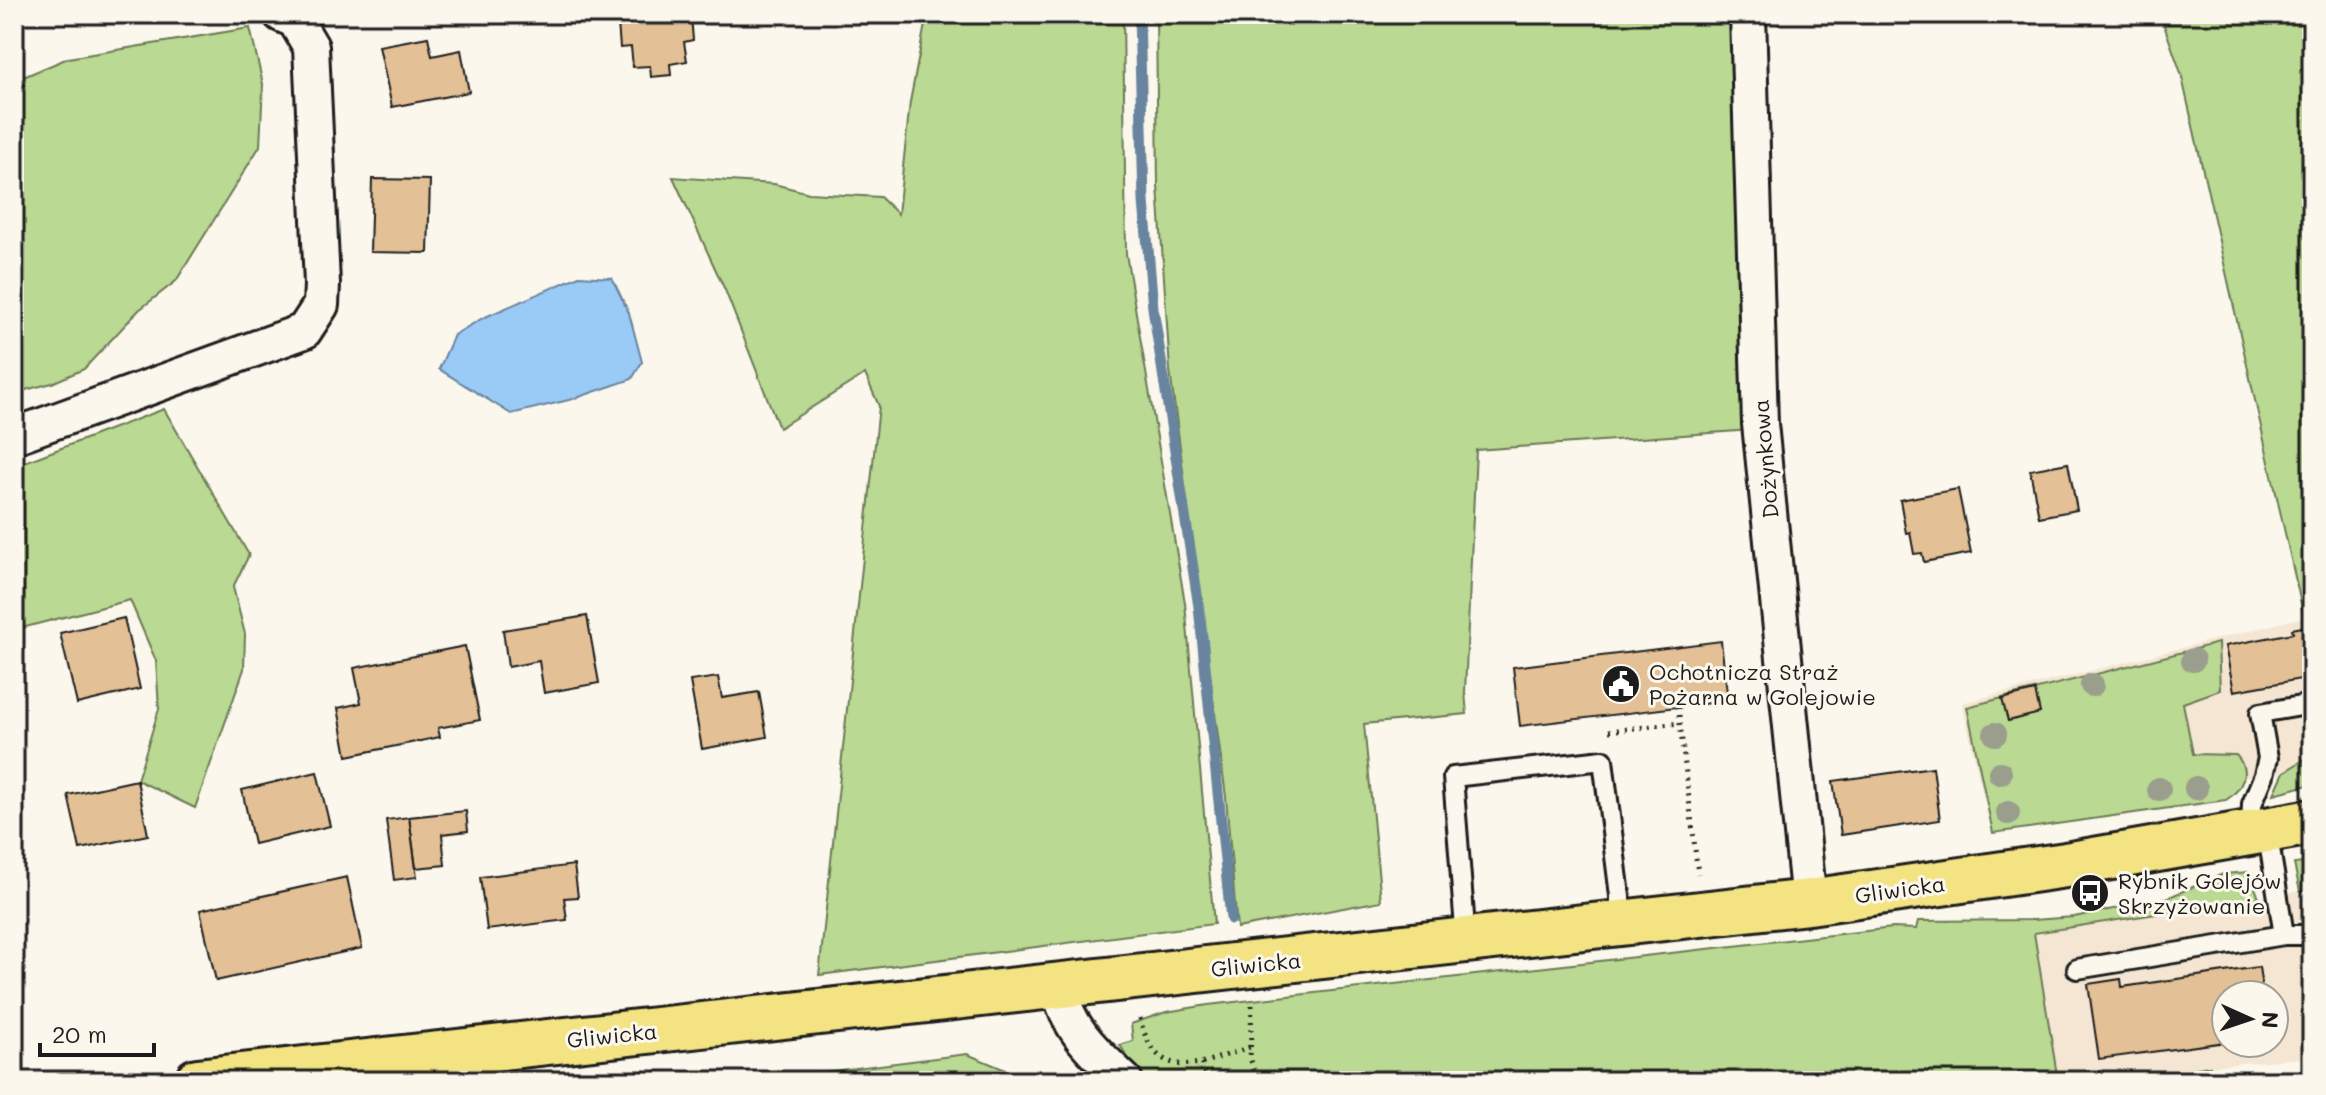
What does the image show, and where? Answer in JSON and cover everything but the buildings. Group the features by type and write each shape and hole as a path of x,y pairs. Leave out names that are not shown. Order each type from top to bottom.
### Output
{"main road":[{"name":"Gliwicka","path":"197,1081 1809,902 2066,865 2312,822"}],"street":[{"path":"14,436 304,331 321,305 311,47 295,20 281,14"},
{"name":"Dożynkowa","path":"1748,14 1760,424 1809,902"},
{"path":"1059,986 1063,1008 1075,1029 1125,1081"}],"lane":[{"path":"2284,935 2252,804 2268,758 2260,713 2312,704"},
{"path":"1466,941 1453,777 1603,760 1620,896 1620,923"},
{"path":"2077,969 2284,935 2312,935"}],"path":[{"path":"1678,707 1700,887"},
{"path":"1603,760 1600,732 1680,723"},
{"path":"1252,1000 1250,1058 1256,1081"},
{"path":"1138,1005 1150,1046 1178,1066 1202,1064 1250,1047"},
{"path":"1202,1064 1208,1081"}],"shaded area":[{"path":"2312,615 2312,755 2284,772 1987,814 1962,703"},
{"path":"2312,889 2312,1057 2290,1059 2290,979 2210,979 2210,1059 2289,1059 2210,1066 2122,1081 2058,1081 2033,933"}],"green space":[{"path":"927,14 1123,14 1126,254 1185,603 1214,924 819,975 879,406 865,374 779,428 725,290 673,177 774,184 809,193 880,197 898,214 910,102"},
{"path":"1156,14 1735,14 1751,430 1476,450 1465,692 1467,714 1364,724 1381,901 1237,928 1226,797 1170,371 1158,186"},
{"path":"2160,14 2312,14 2312,615 2304,617 2181,73"},
{"path":"250,28 263,84 260,146 176,281 139,310 84,369 52,383 14,393 14,81 68,58"},
{"path":"164,409 249,555 233,587 245,634 244,669 195,808 137,780 159,709 156,661 130,600 14,630 14,466"},
{"path":"2218,643 2220,690 2183,703 2193,754 2236,755 2241,761 2243,779 2232,796 2226,800 1993,833 1967,707"},
{"path":"2312,755 2312,784 2274,794 2284,772"},
{"path":"2312,862 2312,889 2300,891 2294,864"},
{"path":"2249,872 2259,898 2034,933 2058,1081 1148,1081 1133,1066 1120,1045 1133,1041 1131,1024 1166,1012 1208,1005 1893,928 1916,929 1918,921 2074,917 2167,898 2223,874"},
{"path":"967,1054 1032,1081 753,1081"},
{"path":"2210,1066 2211,1081 2122,1081"}],"water":[{"path":"579,276 612,278 629,313 642,362 632,379 573,399 511,414 439,369 454,335 483,318"}],"waterway":[{"path":"1139,14 1144,201 1153,308 1199,607 1231,919"}],"place":[{"name":"Ochotnicza Straż Pożarna w Golejowie","path":"1621,684"},
{"name":"Rybnik Golejów Skrzyżowanie","path":"2090,893"}]}
